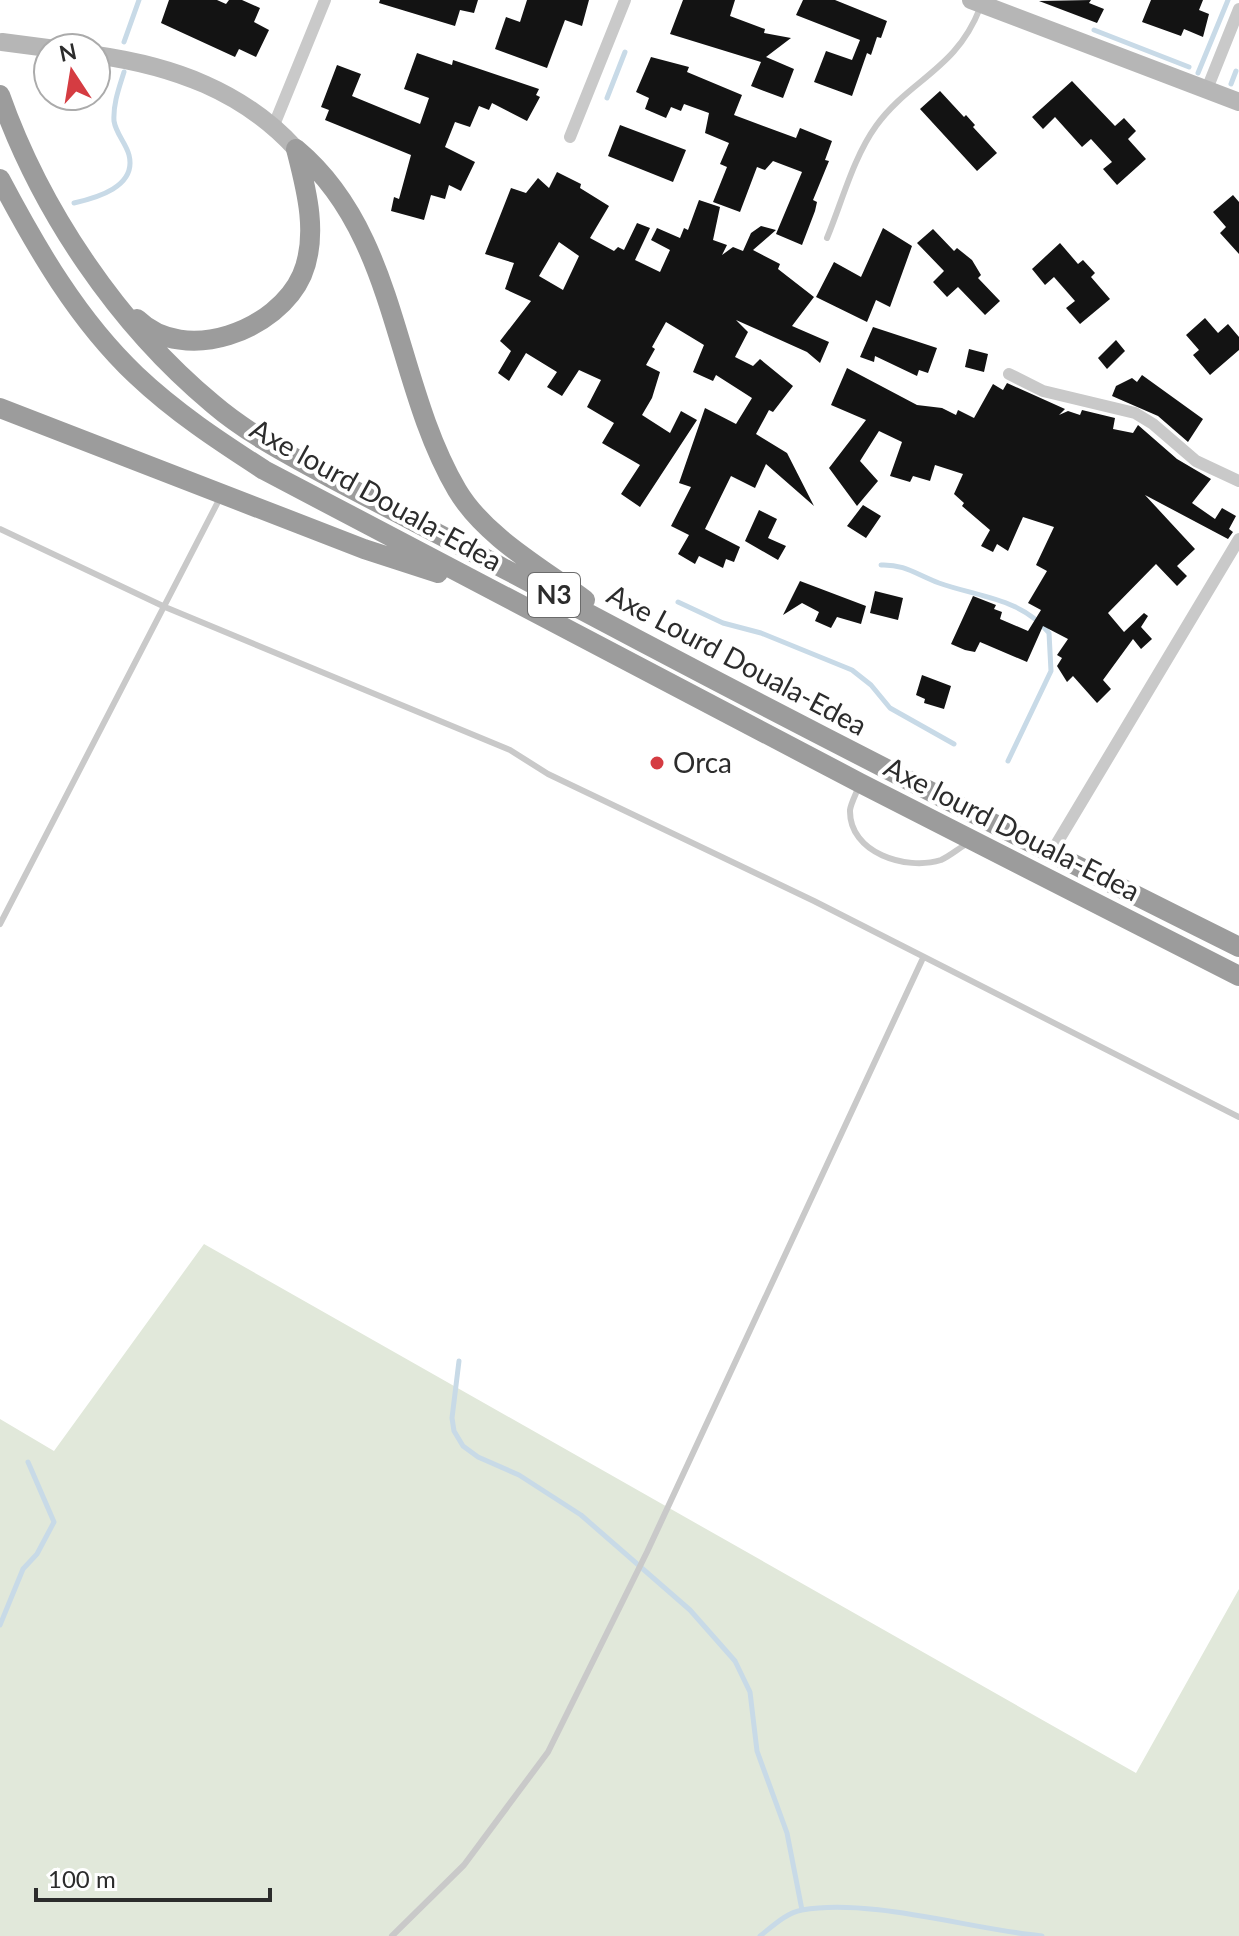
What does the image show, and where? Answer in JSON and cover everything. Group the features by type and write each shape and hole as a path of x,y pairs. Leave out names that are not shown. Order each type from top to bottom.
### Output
{"highway":[{"name":"Axe Lourd Douala-Edea","path":"0,95 52,209 105,287 160,355 215,406 278,449 645,644 1239,947"},
{"path":"105,287 146,327 168,336 192,340 259,324 284,303 302,274 310,240 308,200 296,149"},
{"path":"296,149 321,169 359,232 383,284 432,436 457,490 478,517 514,547 645,644"},
{"name":"Axe lourd Douala-Edea","path":"0,179 53,273 93,327 135,374 178,410 264,470 860,783 1239,976"},
{"path":"0,408 364,549 493,591"}],"main road":[{"path":"976,2 1239,102"},
{"path":"2,42 32,46"},
{"path":"112,59 169,71 216,86 274,125 296,149"}],"street":[{"path":"274,125 325,0"},
{"path":"570,137 625,0"},
{"path":"1207,89 1239,9"},
{"path":"1009,374 1043,391 1135,413 1153,424 1196,461 1239,481"},
{"path":"1051,853 1239,539"}],"lane":[{"path":"827,238 866,142 878,123 958,51 976,2"},
{"path":"0,924 222,494"},
{"path":"0,529 165,607 510,750 548,774 814,901 1239,1117"},
{"path":"860,783 850,808 854,833 875,853 911,864 942,859 973,839"},
{"path":"392,1936 464,1865 548,1752 647,1552 923,958"}],"shaded area":[{"path":"204,1244 1136,1773 1239,1589 1239,1936 0,1936 0,1419 54,1451"}],"building":[{"path":"169,0 217,0 226,4 229,0 242,0 260,8 254,22 269,30 256,57 239,49 235,57 161,23"},
{"path":"380,0 478,0 474,13 460,10 455,26 379,3"},
{"path":"527,0 589,0 582,26 565,20 547,68 495,49 506,17 520,22"},
{"path":"683,0 735,0 730,16 765,29 764,33 791,38 766,57 794,69 783,98 751,86 761,62 670,34"},
{"path":"803,0 835,0 887,21 871,55 867,53 852,96 814,82 826,51 852,60 860,40 796,15"},
{"path":"1091,0 1089,3 1104,9 1097,23 1039,1"},
{"path":"1151,0 1203,0 1199,10 1209,14 1203,37 1184,29 1181,36 1142,22"},
{"path":"417,53 452,65 453,60 539,89 536,95 540,97 527,121 492,103 489,110 479,106 470,127 455,122 445,147 475,162 461,191 449,185 445,199 431,195 424,220 391,211 394,197 399,199 411,155 325,120 329,110 321,107 337,65 361,74 352,96 420,124 429,98 404,89"},
{"path":"651,57 689,67 687,72 742,95 734,115 796,138 800,128 832,141 825,160 829,161 813,200 817,202 815,211 802,245 776,234 802,172 773,161 765,170 757,167 740,212 713,202 727,167 720,164 729,143 705,133 709,113 684,104 681,111 671,107 666,118 645,109 649,98 636,92"},
{"path":"1072,81 1115,126 1124,118 1136,131 1128,139 1146,159 1117,185 1103,169 1112,162 1091,139 1082,147 1055,117 1043,129 1032,117"},
{"path":"940,91 964,117 966,115 997,153 977,171 920,109"},
{"path":"620,125 686,150 673,182 608,156"},
{"path":"557,172 581,184 580,188 609,206 590,238 614,251 618,247 624,250 637,223 650,228 635,260 660,272 670,250 651,240 657,228 680,238 684,228 688,230 699,200 720,207 713,240 727,245 722,255 733,247 743,251 751,233 761,226 776,230 753,250 780,264 778,269 814,297 792,326 829,342 820,363 807,352 736,320 748,332 735,357 753,366 760,359 793,386 773,412 769,410 756,434 787,453 814,506 766,464 755,488 731,476 705,529 740,547 734,562 726,559 723,568 699,556 695,564 678,554 689,535 671,526 691,487 679,483 705,408 736,424 752,398 716,375 713,381 693,372 704,345 666,322 652,347 655,349 646,365 660,372 652,398 642,415 670,433 681,411 697,420 640,507 621,494 640,465 602,443 614,423 587,407 601,380 579,370 562,396 547,387 557,372 526,353 509,381 498,373 511,351 500,341 531,301 505,289 514,263 485,254 511,188 526,193 538,178 549,188","holes":["559,242 579,256 563,290 539,276"]},
{"path":"1233,195 1239,202 1239,254 1220,233 1226,227 1213,212"},
{"path":"883,228 912,246 890,307 876,300 867,322 816,297 834,262 861,277"},
{"path":"933,229 954,251 957,248 972,260 981,275 978,278 1000,301 985,315 958,287 947,297 933,282 944,271 917,243"},
{"path":"1060,243 1078,264 1083,260 1095,273 1091,277 1110,299 1080,324 1066,308 1075,301 1054,277 1045,285 1032,269"},
{"path":"1205,318 1218,333 1228,324 1239,337 1239,350 1210,375 1193,355 1199,350 1186,335"},
{"path":"873,327 937,348 928,373 919,370 917,376 875,356 874,362 860,357"},
{"path":"1116,340 1125,351 1107,369 1098,358"},
{"path":"969,349 988,354 984,372 965,367"},
{"path":"847,368 917,405 942,408 956,415 958,410 974,418 993,384 1003,390 1007,383 1065,409 1059,415 1068,411 1080,415 1082,410 1115,418 1113,429 1133,433 1138,425 1177,459 1211,479 1192,503 1215,519 1222,508 1236,516 1229,529 1233,532 1228,539 1145,495 1195,549 1177,566 1187,576 1177,586 1156,564 1108,613 1124,632 1144,613 1148,616 1141,627 1152,639 1141,649 1133,639 1103,680 1111,689 1097,703 1073,676 1067,682 1057,666 1062,658 1057,655 1068,639 1043,626 1027,662 980,642 975,652 965,650 951,644 973,596 996,605 994,609 1002,612 1000,619 1028,631 1041,610 1028,603 1047,571 1036,565 1054,527 1023,517 1008,551 997,544 993,552 981,546 990,530 962,506 964,503 954,494 963,474 935,465 930,481 913,476 910,482 890,476 902,442 879,431 860,461 878,481 857,506 829,468 866,420 831,405"},
{"path":"1142,375 1203,419 1188,442 1158,416 1112,396 1116,386 1132,378 1137,382"},
{"path":"863,505 881,516 866,538 847,526"},
{"path":"759,510 777,519 768,538 786,546 778,560 745,541"},
{"path":"800,581 866,606 861,624 837,617 831,628 815,621 819,612 802,603 783,615"},
{"path":"875,591 903,598 898,620 870,613"},
{"path":"922,675 951,686 944,709 924,703 925,699 916,695"}],"waterway":[{"path":"124,42 139,0"},
{"path":"1198,73 1228,0"},
{"path":"1094,30 1189,67"},
{"path":"607,98 625,52"},
{"path":"1231,84 1236,71"},
{"path":"74,203 113,189 127,175 129,155 114,121 115,102 124,72"},
{"path":"881,565 904,568 939,583 1012,605 1038,621 1049,633 1051,671 1008,761"},
{"path":"678,602 723,623 761,633 852,670 871,685 890,708 954,744"},
{"path":"459,1361 452,1418 454,1431 463,1446 478,1457 519,1475 581,1515 690,1610 735,1661 750,1692 757,1751 787,1833 802,1910"},
{"path":"0,1625 23,1569 37,1554 54,1522 28,1462"},
{"path":"760,1936 791,1914 829,1907 889,1911 1042,1936"}],"place":[{"name":"Orca","path":"657,763"}]}
